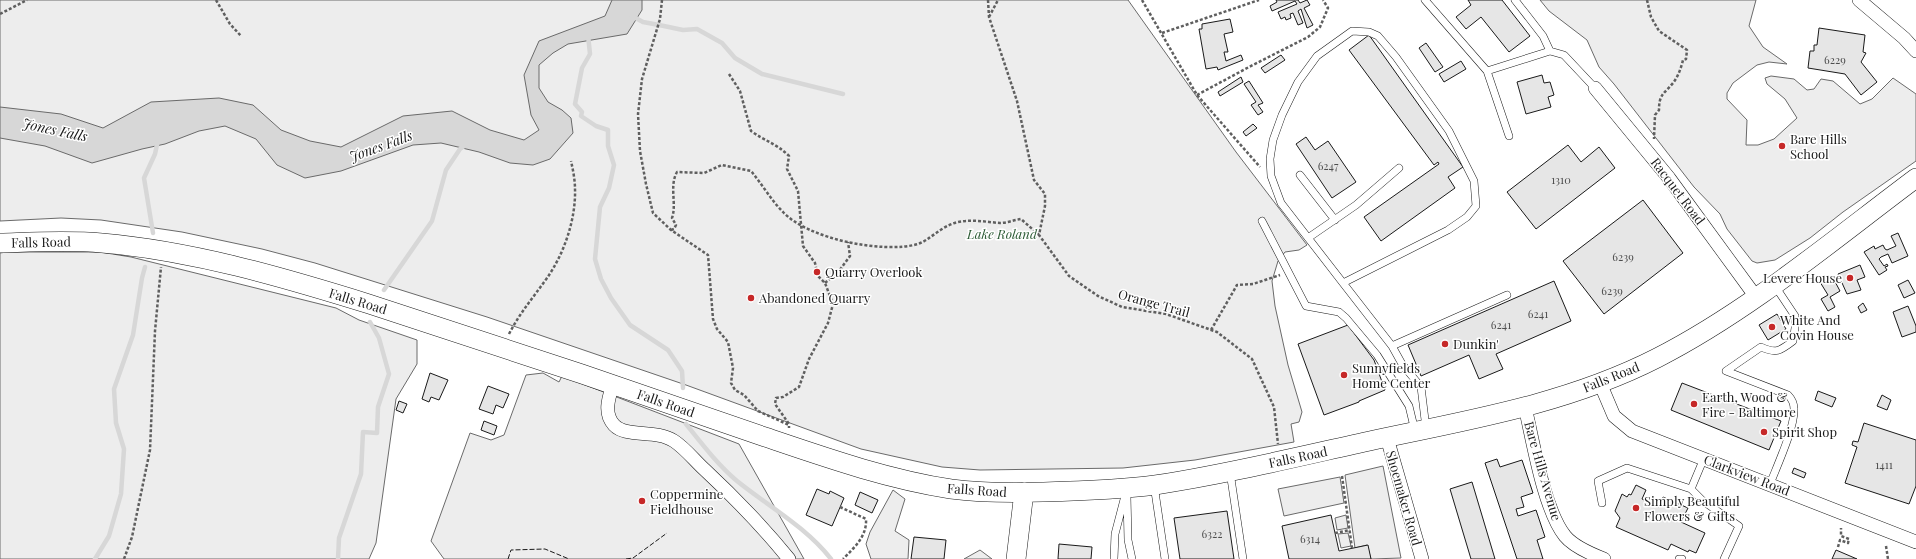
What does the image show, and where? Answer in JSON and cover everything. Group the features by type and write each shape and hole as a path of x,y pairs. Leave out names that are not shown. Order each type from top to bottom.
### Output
{"main road":[{"name":"Falls Road","path":"0,243 81,242 162,250 263,273 503,347 849,465 924,484 958,490 1024,492 1127,488 1154,485 1230,471 1525,407 1600,383 1652,361 1682,345 1756,297 1916,178"},
{"path":"1016,559 1024,492"}],"street":[{"path":"1860,0 1916,50"},
{"name":"Racquet Road","path":"1595,88 1648,153 1756,297"},
{"name":"Clarkview Road","path":"1600,383 1614,416 1624,426 1916,542"},
{"path":"613,384 607,403 608,415 613,425 623,431 657,434 675,442 744,507 789,559"},
{"name":"Bare Hills Avenue","path":"1525,407 1538,466 1552,511 1560,528 1566,537 1578,546 1604,559"},
{"name":"Shoemaker Road","path":"1387,438 1422,559"}],"lane":[{"path":"1425,0 1487,71 1509,136"},
{"path":"1515,0 1543,36 1550,51"},
{"path":"1343,283 1448,230 1467,217 1476,206 1474,181 1449,131 1396,57 1378,36 1369,32 1352,31 1318,56 1298,82 1282,115 1274,140 1270,159 1271,176 1281,203 1308,238 1343,283 1392,346 1402,364 1421,387 1421,430"},
{"path":"1487,71 1550,51 1564,55 1595,88"},
{"path":"1308,238 1356,205 1399,168"},
{"path":"1300,175 1335,220"},
{"path":"1262,221 1306,306 1339,312 1346,318 1377,355 1409,406 1421,430"},
{"path":"1770,484 1788,436 1795,410 1792,400 1788,395 1726,371 1761,347 1771,352 1781,350 1793,341 1795,316 1774,284"},
{"path":"1392,346 1507,295"},
{"path":"1691,489 1704,458"},
{"path":"1602,503 1598,481 1628,468 1691,489 1702,501 1739,526 1724,559"},
{"path":"1230,471 1243,559"},
{"path":"1154,485 1165,559"},
{"path":"1114,559 1115,534 1127,488"},
{"path":"1127,488 1128,540 1132,559"}],"path":[{"path":"0,14 27,0"},
{"path":"216,0 230,24 241,36"},
{"path":"662,0 660,19 642,79 638,114 640,151 653,214 671,230 708,255 713,319 717,329 728,342 733,368 731,383 735,390 744,395 758,411 789,425"},
{"path":"988,0 989,17 1017,101 1034,180 1045,194 1045,206 1039,235"},
{"path":"989,17 998,0"},
{"path":"1142,0 1197,95 1256,164 1271,176"},
{"path":"1162,33 1259,0"},
{"path":"1197,95 1308,37 1320,27 1325,17 1328,8 1323,0"},
{"path":"1647,0 1651,17 1658,31 1687,50 1686,59 1683,60 1673,83 1659,100 1659,110 1655,115 1654,147 1648,153"},
{"path":"730,74 740,90 751,131 762,139 778,146 789,156 787,169 798,191 803,246 814,263 818,276 825,283 833,304 828,323 809,359 799,387 783,397 776,398 775,404 790,428 784,443"},
{"path":"503,347 519,314 547,278 562,254 571,223 576,189 571,161"},
{"path":"671,230 674,229 676,225 672,218 675,211 673,202 674,177 677,172 704,173 722,165 751,171 783,212 800,225 826,237 848,242 850,256 839,271 825,283"},
{"name":"Orange Trail","path":"848,242 883,248 919,244 941,228 957,222 975,220 1002,223 1021,219 1039,235 1068,276 1098,296 1122,307 1166,314 1217,332 1252,359 1274,408 1280,461"},
{"path":"124,559 132,537 150,450 155,331 162,250"},
{"path":"1211,330 1237,285 1253,284 1288,272"},
{"path":"1342,476 1352,548"},
{"path":"840,507 866,518 866,529 860,540 843,559"},
{"path":"1838,547 1840,540 1848,543 1849,539 1841,536 1841,528"},
{"path":"1335,533 1350,530"},
{"path":"1886,546 1888,559"}],"shaded area":[{"name":"Lake Roland","path":"0,0 1128,0 1236,152 1307,245 1299,250 1285,252 1278,261 1272,281 1275,306 1288,365 1302,412 1299,422 1291,424 1294,442 1195,460 1123,468 980,470 942,467 861,449 686,385 487,317 315,263 262,249 182,232 101,220 61,218 0,221"},
{"name":"Bare Hills School","path":"1540,0 1756,0 1749,26 1763,47 1787,64 1769,62 1757,65 1733,83 1727,93 1727,99 1747,120 1746,145 1758,145 1774,139 1797,118 1785,99 1767,84 1765,78 1771,76 1794,79 1807,90 1814,89 1821,79 1833,81 1860,104 1872,99 1893,78 1916,94 1916,161 1843,212 1810,238 1775,260 1757,263 1752,261 1727,229 1720,214 1694,187 1614,84 1599,67 1587,40 1549,11"},
{"path":"100,252 131,257 336,308 359,320 417,340 417,364 396,399 376,543 369,559 0,559 0,253"},
{"name":"Coppermine Fieldhouse","path":"543,373 559,382 562,376 739,444 804,559 444,559 431,541 470,433 491,440 504,435 526,375"},
{"path":"1383,466 1401,558 1371,559 1367,545 1355,548 1345,475"},
{"path":"1340,477 1344,503 1284,516 1278,489"},
{"path":"893,490 905,499 895,531 909,540 908,559 871,559 866,544 870,532"},
{"path":"1346,515 1348,528 1337,530 1335,518"},
{"path":"1348,533 1351,546 1341,548 1338,534"},
{"path":"980,550 992,559 964,559"}],"water":[{"name":"Jones Falls","path":"612,0 642,0 642,10 627,34 568,44 553,53 539,65 539,88 548,102 562,110 571,118 573,133 550,159 533,165 510,163 479,152 441,143 413,145 341,171 305,178 277,165 256,139 225,126 199,131 165,144 92,163 45,146 0,138 0,107 61,114 103,128 151,102 219,98 253,105 281,130 310,141 341,147 403,116 452,111 490,130 524,140 539,130 531,115 524,75 539,41 605,16"}],"building":[{"path":"1276,0 1298,0 1300,3 1307,0 1310,5 1304,8 1313,25 1307,28 1301,9 1298,11 1303,23 1298,25 1293,13 1290,14 1291,18 1286,20 1285,17 1281,19 1278,12 1297,4 1295,1 1272,11 1270,6 1277,2"},
{"path":"1468,0 1502,0 1530,36 1509,52 1481,17 1466,29 1456,17 1471,5"},
{"path":"1230,19 1233,32 1224,34 1228,52 1224,52 1226,61 1241,55 1243,60 1218,70 1217,67 1206,69 1199,29 1202,29 1202,24"},
{"name":"Bare Hills School","path":"1819,28 1865,35 1863,52 1866,53 1861,62 1877,82 1861,95 1845,74 1808,68 1810,51 1814,51 1814,45 1817,45"},
{"path":"1369,35 1463,167 1448,177 1455,188 1381,241 1364,217 1439,164 1438,162 1434,165 1349,50"},
{"path":"1426,43 1443,67 1435,72 1419,48"},
{"path":"1281,55 1285,60 1265,73 1261,68"},
{"path":"1461,61 1466,69 1444,82 1439,74"},
{"path":"1542,75 1544,83 1550,82 1554,95 1548,97 1551,107 1526,114 1517,82"},
{"path":"1241,77 1243,82 1220,96 1218,92"},
{"path":"1249,81 1263,103 1258,105 1263,112 1258,115 1251,105 1256,102 1244,84"},
{"path":"1253,124 1257,128 1246,136 1243,132"},
{"path":"1306,137 1315,150 1328,141 1356,182 1332,198 1296,144"},
{"path":"1568,145 1581,162 1599,147 1615,168 1536,229 1507,192"},
{"path":"1643,200 1683,253 1604,314 1563,261"},
{"path":"1898,233 1908,256 1892,263 1888,254 1881,257 1879,259 1884,266 1887,264 1888,266 1885,267 1887,270 1879,275 1864,252 1874,246 1875,249 1883,245 1887,250 1896,246 1891,236"},
{"name":"Levere House","path":"1860,265 1865,277 1857,280 1861,290 1847,294 1838,274"},
{"path":"1832,276 1840,291 1830,297 1835,307 1828,311 1821,299 1828,295 1820,282"},
{"path":"1908,280 1915,293 1904,298 1898,285"},
{"path":"1554,281 1571,321 1496,354 1503,369 1479,379 1469,355 1421,376 1408,345"},
{"path":"1863,303 1867,310 1861,313 1858,307"},
{"path":"1908,306 1916,326 1916,332 1902,337 1893,312"},
{"name":"White And Covin House","path":"1777,314 1786,329 1768,340 1759,325"},
{"name":"Sunnyfields Home Center","path":"1348,325 1374,360 1385,390 1359,402 1324,415 1298,344"},
{"path":"430,373 448,380 439,400 431,397 429,402 422,399"},
{"path":"1682,383 1781,421 1769,450 1671,410"},
{"path":"488,386 509,394 503,408 496,405 493,414 479,409"},
{"path":"1818,391 1836,398 1832,407 1815,400"},
{"path":"1882,395 1891,400 1887,410 1877,406"},
{"path":"399,401 407,404 403,413 396,410"},
{"path":"484,421 497,426 494,435 481,430"},
{"path":"1864,423 1916,440 1916,486 1909,504 1845,483 1857,447 1852,445 1853,441 1858,442"},
{"path":"1497,459 1500,467 1522,460 1533,493 1521,497 1524,507 1516,509 1518,516 1536,510 1545,537 1537,540 1543,559 1517,559 1485,463"},
{"path":"1794,468 1806,473 1804,478 1792,473"},
{"path":"1472,482 1495,559 1471,559 1450,489"},
{"path":"1636,485 1646,490 1642,499 1659,507 1663,497 1688,508 1681,522 1705,533 1696,553 1689,550 1688,552 1671,544 1668,550 1616,527 1620,518 1615,511 1622,494 1627,497 1629,494 1631,495"},
{"path":"817,489 829,494 830,491 844,498 832,526 806,515"},
{"path":"860,492 878,500 872,513 855,505"},
{"path":"1227,511 1234,559 1180,559 1174,518"},
{"path":"1331,515 1339,551 1368,545 1371,559 1289,559 1282,526"},
{"path":"914,537 946,540 944,559 911,559"},
{"path":"1059,544 1092,547 1091,559 1058,559"},
{"path":"1836,550 1857,559 1832,559"}],"waterway":[{"path":"632,16 643,22 683,30 697,29 722,43 735,58 762,74 843,94"},
{"path":"588,35 590,54 582,68 575,104 582,112 581,116 596,126 608,130 608,146 614,165 609,188 600,207 595,259 601,279 611,298 630,325 668,350 682,371 683,388"},
{"path":"153,233 144,178 155,154 158,140"},
{"path":"384,290 432,221 446,170 460,149 467,144"},
{"path":"95,559 109,536 121,494 124,449 116,423 114,389 133,335 145,267"},
{"path":"338,559 339,538 361,474 363,432 377,433 378,407 389,374 379,338 370,322"},
{"path":"686,424 710,454 730,475 786,517 821,547 831,559"}],"fence":[{"path":"626,559 633,558 667,533"},
{"path":"508,559 511,550 545,549 569,559"}],"place":[{"name":"Bare Hills School","path":"1782,146"},
{"name":"Quarry Overlook","path":"817,272"},
{"name":"Levere House","path":"1850,278"},
{"name":"Abandoned Quarry","path":"751,298"},
{"name":"White And Covin House","path":"1772,327"},
{"name":"Dunkin'","path":"1445,344"},
{"name":"Sunnyfields Home Center","path":"1344,375"},
{"name":"Earth, Wood & Fire - Baltimore","path":"1694,404"},
{"name":"Spirit Shop","path":"1764,432"},
{"name":"Coppermine Fieldhouse","path":"642,501"},
{"name":"Simply Beautiful Flowers & Gifts","path":"1636,508"}]}
